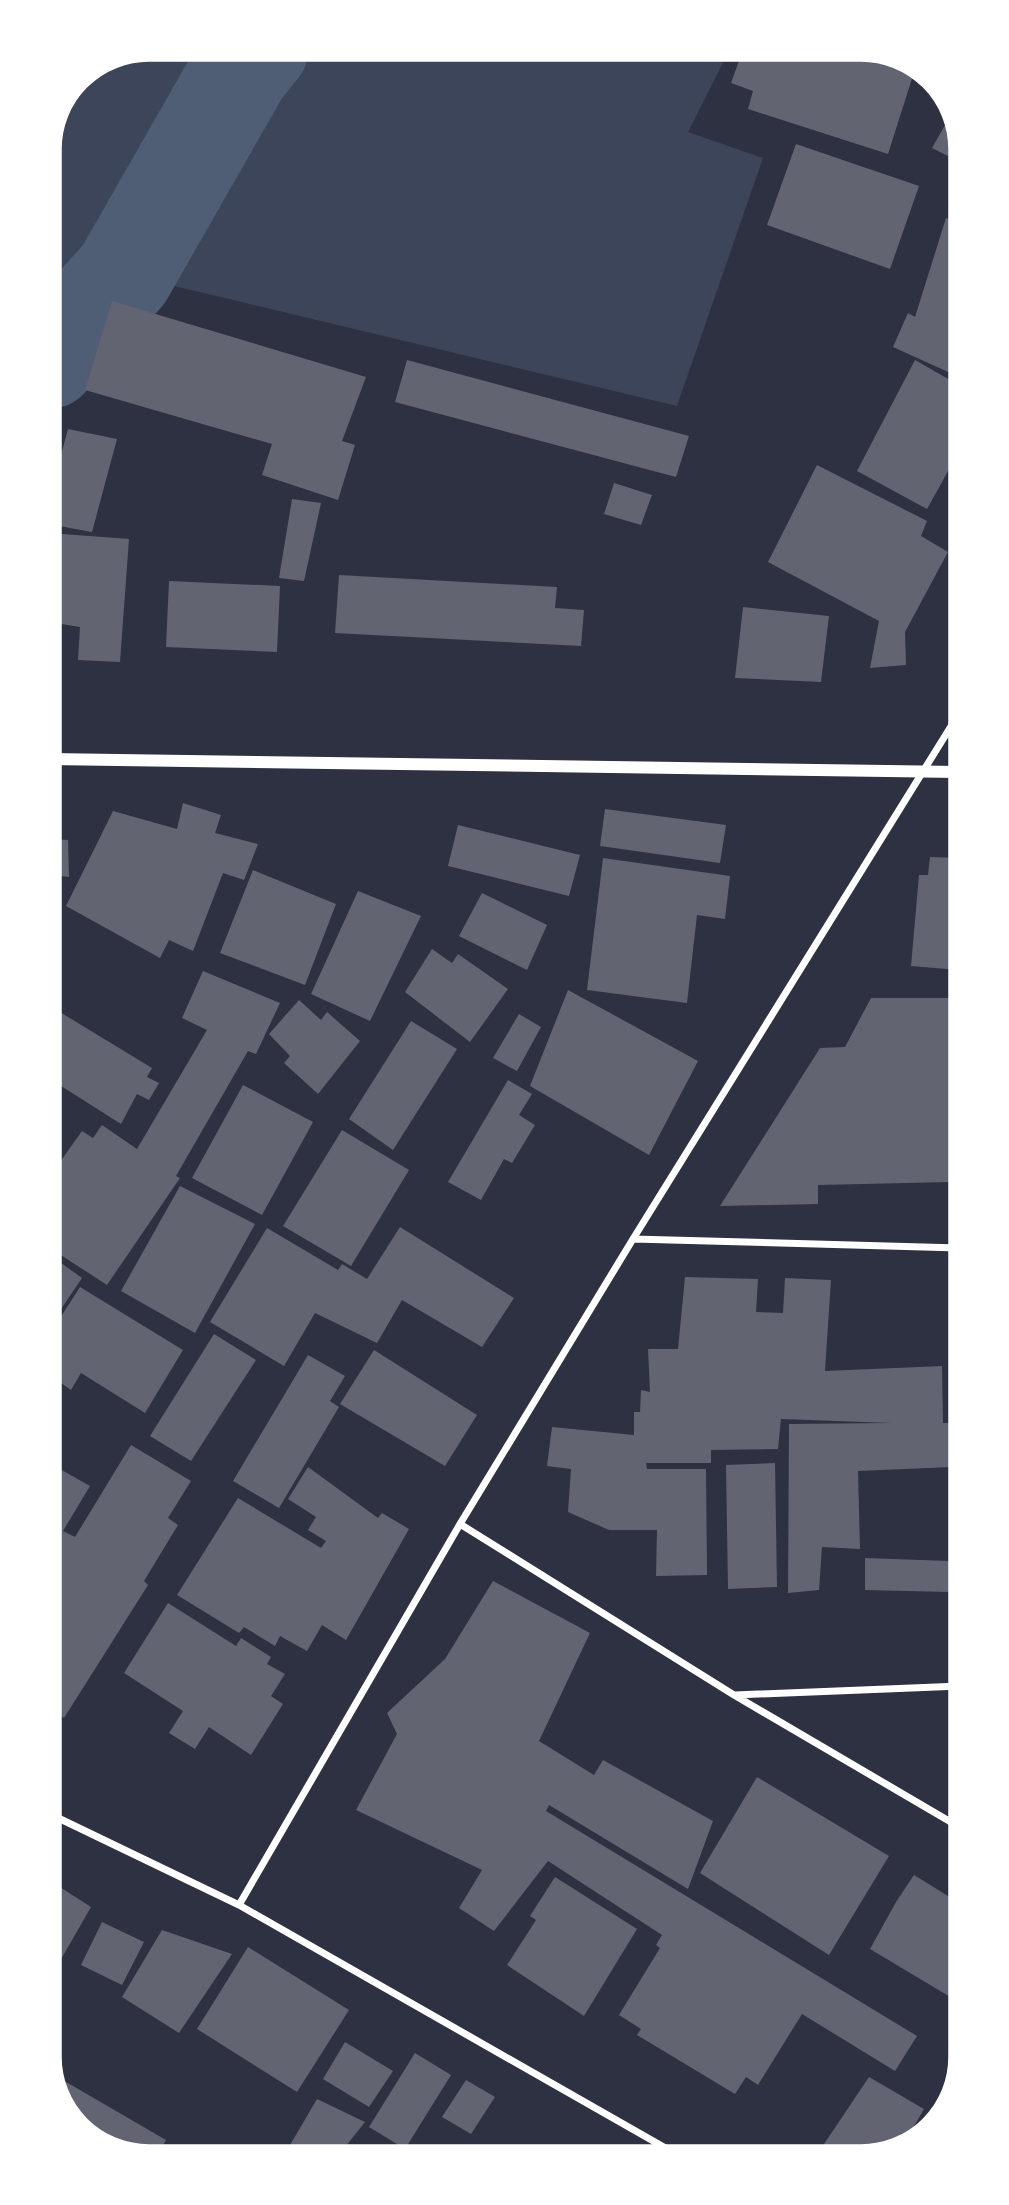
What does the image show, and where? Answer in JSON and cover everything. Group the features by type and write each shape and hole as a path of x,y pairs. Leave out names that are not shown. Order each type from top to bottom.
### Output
{"street":[{"path":"239,1905 460,1524 950,727"},
{"path":"60,759 950,772"},
{"path":"633,1240 950,1248"},
{"path":"460,1524 734,1695 950,1822"},
{"path":"734,1695 950,1686"},
{"path":"60,1819 239,1905 661,2146"}],"shaded area":[{"path":"725,60 688,132 763,158 677,406 124,274 60,346 60,143 63,125 78,94 90,82 104,71 131,61"}],"building":[{"path":"739,60 878,61 895,66 913,76 888,154 748,109 753,91 731,83"},
{"path":"946,124 950,157 932,148"},
{"path":"796,144 919,186 890,269 767,225"},
{"path":"946,218 950,219 950,373 893,347 908,313 915,317"},
{"path":"112,301 366,377 342,441 355,445 338,500 262,475 272,444 85,390"},
{"path":"407,360 689,436 676,477 395,402"},
{"path":"915,360 950,380 950,468 927,509 857,471"},
{"path":"68,429 117,439 92,532 60,526 60,459"},
{"path":"817,465 927,521 921,536 948,552 905,632 906,665 870,668 879,621 768,562"},
{"path":"614,483 652,495 641,525 604,514"},
{"path":"292,499 321,503 304,581 279,578"},
{"path":"60,534 129,539 120,662 78,660 80,627 60,624"},
{"path":"339,575 557,587 555,608 584,610 581,646 335,633"},
{"path":"169,581 280,586 277,652 166,647"},
{"path":"743,607 829,616 821,682 735,678"},
{"path":"183,803 221,815 215,833 258,844 244,880 223,873 193,951 169,940 160,958 66,906 113,811 177,829"},
{"path":"605,809 726,825 720,863 600,846"},
{"path":"458,825 580,855 569,896 448,866"},
{"path":"60,840 68,840 69,877 61,876 60,883"},
{"path":"930,857 950,858 950,969 911,966 919,875 928,875"},
{"path":"603,858 730,876 725,919 697,915 687,1003 587,990"},
{"path":"253,870 336,904 305,985 220,953"},
{"path":"358,891 421,916 370,1021 311,994"},
{"path":"482,893 547,925 527,970 459,936"},
{"path":"432,949 452,963 458,954 508,989 470,1042 405,992"},
{"path":"203,971 280,1003 256,1054 248,1051 176,1176 180,1178 107,1285 60,1254 60,1162 82,1131 93,1138 102,1125 137,1149 207,1030 182,1018"},
{"path":"568,990 698,1061 649,1155 530,1086"},
{"path":"871,998 950,998 950,1182 818,1185 818,1204 720,1206 820,1048 845,1047"},
{"path":"299,1000 321,1020 327,1012 360,1041 318,1094 284,1063 290,1056 269,1034"},
{"path":"60,1012 152,1068 147,1077 159,1083 149,1100 137,1094 121,1124 60,1085"},
{"path":"519,1014 541,1027 517,1071 493,1058"},
{"path":"411,1021 457,1049 393,1150 349,1119"},
{"path":"508,1080 532,1094 519,1115 535,1125 512,1163 504,1159 481,1200 448,1182"},
{"path":"243,1085 313,1122 262,1215 192,1178"},
{"path":"342,1130 409,1170 351,1266 283,1226"},
{"path":"180,1186 255,1224 195,1333 121,1291"},
{"path":"400,1227 514,1298 482,1347 402,1300 377,1343 315,1313 284,1366 210,1322 267,1228 338,1270 342,1264 367,1279"},
{"path":"60,1262 82,1278 60,1311"},
{"path":"685,1277 758,1279 756,1312 783,1313 785,1278 831,1280 825,1371 942,1366 943,1423 949,1423 950,1467 858,1471 860,1549 822,1547 819,1590 788,1593 789,1424 891,1423 781,1419 778,1449 711,1450 711,1463 646,1463 647,1469 706,1469 707,1575 656,1576 657,1530 609,1530 568,1512 571,1469 547,1466 552,1427 634,1435 634,1412 640,1412 641,1390 650,1392 648,1349 678,1349"},
{"path":"80,1287 183,1350 145,1413 81,1373 71,1390 60,1382 60,1318"},
{"path":"214,1334 256,1360 191,1461 150,1436"},
{"path":"374,1350 477,1415 445,1466 340,1404"},
{"path":"308,1355 345,1376 330,1401 339,1407 279,1508 233,1481"},
{"path":"131,1445 191,1481 168,1518 178,1525 144,1581 148,1585 64,1718 60,1715 60,1469 90,1486 63,1531 75,1537"},
{"path":"775,1463 777,1587 728,1589 726,1465"},
{"path":"308,1467 378,1518 382,1513 409,1529 346,1640 322,1625 307,1651 280,1636 275,1646 244,1627 239,1633 177,1595 238,1498 321,1548 326,1541 308,1530 316,1517 288,1499"},
{"path":"865,1558 950,1561 949,1592 865,1590"},
{"path":"493,1581 590,1633 539,1741 594,1775 603,1760 713,1821 688,1889 549,1805 546,1811 917,2036 895,2071 802,2014 758,2085 746,2077 735,2094 637,2035 641,2029 619,2015 660,1948 656,1945 662,1935 548,1861 494,1931 459,1908 482,1870 356,1810 397,1734 387,1713 445,1659"},
{"path":"168,1603 236,1646 241,1638 271,1657 267,1664 285,1674 271,1696 283,1704 251,1755 209,1727 195,1749 169,1733 183,1711 124,1673"},
{"path":"757,1777 889,1856 829,1955 700,1873"},
{"path":"914,1875 950,1897 950,1997 870,1949"},
{"path":"555,1877 637,1929 584,2016 507,1965 536,1920 530,1916"},
{"path":"60,1887 91,1907 60,1961"},
{"path":"102,1922 144,1942 122,1985 81,1965"},
{"path":"162,1930 232,1954 179,2033 122,1997"},
{"path":"248,1947 349,2010 297,2092 197,2029"},
{"path":"345,2042 393,2071 369,2107 323,2079"},
{"path":"415,2053 451,2075 407,2145 399,2145 369,2127"},
{"path":"869,2077 924,2109 913,2128 889,2141 860,2146 823,2146"},
{"path":"63,2080 166,2140 163,2145 131,2144 104,2134 78,2111"},
{"path":"466,2080 495,2097 471,2134 442,2117"},
{"path":"317,2099 365,2122 347,2145 290,2145"}],"waterway":[{"path":"60,346 124,274 240,71 249,59"}]}
